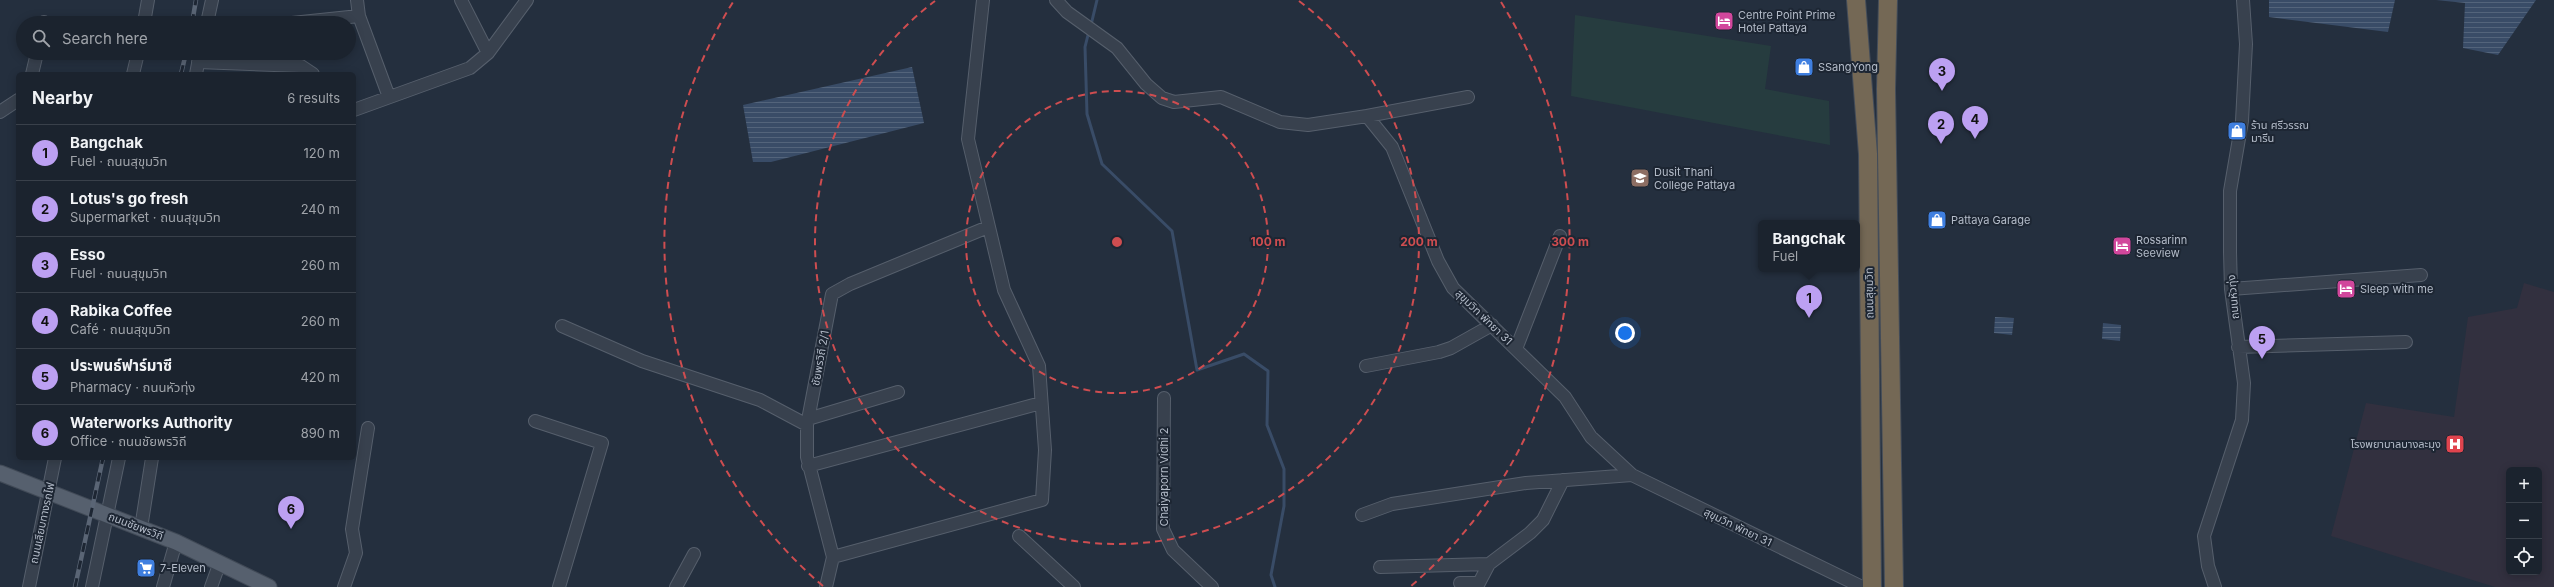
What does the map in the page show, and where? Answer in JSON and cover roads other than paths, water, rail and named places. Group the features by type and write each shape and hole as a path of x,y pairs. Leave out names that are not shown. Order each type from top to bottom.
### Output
{"highway":[{"name":"ถนนสุขุมวิท","path":"1856,0 1868,154 1872,587"},
{"name":"ถนนสุขุมวิท","path":"1888,0 1886,89 1894,587"}],"main road":[{"name":"ถนนชัยพรวิถี","path":"0,472 176,542 269,587"}],"street":[{"path":"145,16 148,0"},
{"path":"209,16 212,0"},
{"path":"357,0 359,16 389,97"},
{"path":"461,0 488,53"},
{"path":"356,109 470,68 488,53 527,0"},
{"path":"833,557 1042,500 1045,450 1039,366 1004,290 968,139 983,0"},
{"path":"1056,0 1074,17 1117,48 1146,84 1162,98 1174,102 1221,97 1280,122 1308,125 1367,116 1468,97"},
{"name":"ถนนหัวทุ่ง","path":"2215,587 2208,566 2204,536 2242,420 2244,383 2231,289 2230,191 2242,121 2246,44 2243,0"},
{"path":"32,72 35,60"},
{"path":"133,72 136,60"},
{"path":"198,63 301,66 310,72"},
{"path":"0,112 16,101"},
{"name":"สุขุมวิท พัทยา 31","path":"1367,116 1392,147 1438,261 1453,288 1565,397 1591,437 1632,475 1862,587"},
{"name":"ชัยพรวิถี 2/1","path":"826,587 833,557 808,466 808,422 832,294 850,284 988,228"},
{"path":"1516,349 1560,236"},
{"path":"2231,289 2421,275"},
{"path":"1366,366 1439,352 1451,348 1492,325"},
{"path":"562,326 642,361 760,400 808,422 898,392"},
{"path":"2238,347 2406,342"},
{"name":"Chaiyaporn Vidhi 2","path":"1164,398 1163,529 1173,550 1212,587"},
{"path":"808,466 1041,403"},
{"path":"535,421 602,443 559,587"},
{"path":"344,587 356,553 352,529 368,428"},
{"name":"ถนนเลียบทางรถไฟ","path":"29,587 55,460"},
{"path":"92,587 119,460"},
{"path":"141,528 152,460"},
{"path":"1362,515 1392,504 1526,483 1632,475"},
{"path":"1460,583 1479,583 1488,564 1530,533 1543,520 1563,480"},
{"path":"1019,536 1074,587"},
{"path":"163,587 176,542"},
{"path":"676,587 694,554"},
{"path":"212,587 220,562"},
{"path":"1380,567 1488,564"}],"water":[{"path":"2269,0 2395,0 2388,32 2269,17"},
{"path":"2436,0 2536,0 2498,55 2463,48 2465,3"},
{"path":"912,67 924,123 771,162 753,162 743,105"},
{"path":"1995,317 2014,318 2012,335 1994,333"},
{"path":"2103,323 2121,325 2120,341 2102,339"}],"waterway":[{"path":"1091,25 1097,0"},
{"path":"1089,31 1085,47 1087,114 1102,164 1172,231 1197,370 1244,354 1268,371 1267,425 1284,469 1284,506 1271,575 1275,587"}],"railway":[{"path":"193,16 196,0"},
{"path":"181,72 184,60"},
{"path":"75,587 103,460"}],"place":[{"name":"Centre Point Prime Hotel Pattaya","path":"1724,21"},
{"name":"SSangYong","path":"1804,67"},
{"name":"Esso","path":"1942,91"},
{"name":"ร้าน ศรีวรรณ มารีน","path":"2237,131"},
{"name":"Rabika Coffee","path":"1975,139"},
{"name":"Lotus's go fresh","path":"1941,144"},
{"name":"Dusit Thani College Pattaya","path":"1640,178"},
{"name":"Pattaya Garage","path":"1937,220"},
{"name":"Rossarinn Seeview","path":"2122,246"},
{"name":"Sleep with me","path":"2346,289"},
{"name":"Bangchak","path":"1809,318"},
{"name":"ประพนธ์ฟาร์มาซี","path":"2262,359"},
{"name":"โรงพยาบาลบางละมุง","path":"2455,444"},
{"name":"Waterworks Authority","path":"291,529"},
{"name":"7-Eleven","path":"146,568"}]}
